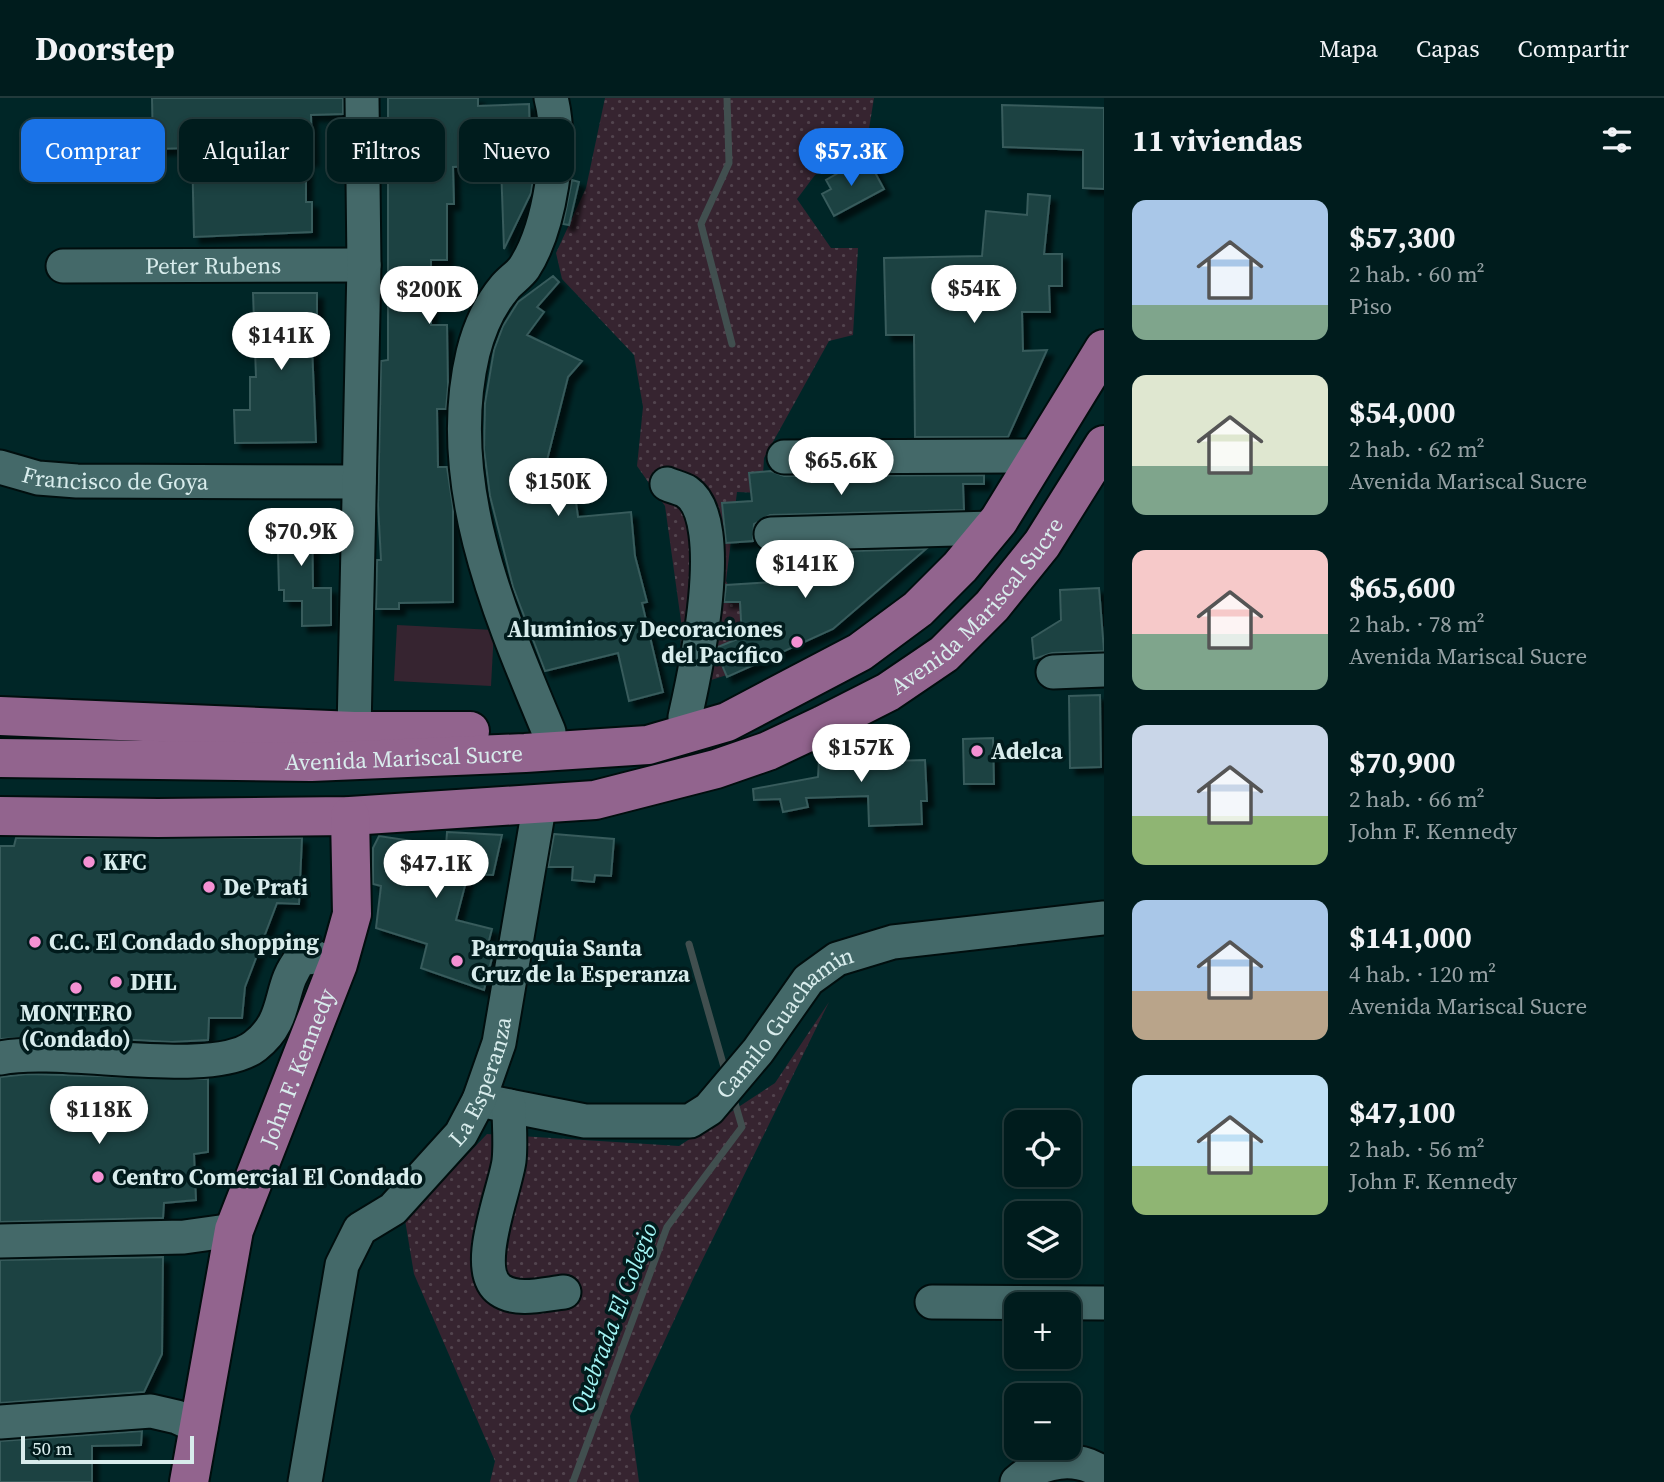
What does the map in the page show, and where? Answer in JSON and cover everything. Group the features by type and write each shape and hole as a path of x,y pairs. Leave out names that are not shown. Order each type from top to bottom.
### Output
{"main road":[{"name":"Avenida Mariscal Sucre","path":"0,758 311,762 648,745 727,722 860,652 918,609 960,568 993,528 1104,349"},
{"name":"Avenida Mariscal Sucre","path":"0,816 350,816 595,800 716,769 768,751 888,692 944,654 992,606 1042,544 1104,444"},
{"name":"Avenida Mariscal Sucre","path":"0,716 354,730 589,732 685,717 796,688"},
{"name":"Avenida Mariscal Sucre","path":"0,769 321,776 506,787 656,783"},
{"name":"John F. Kennedy","path":"189,1482 201,1428 234,1230 322,959 352,914 350,816"}],"street":[{"path":"354,730 364,265 362,98"},
{"path":"549,732 508,636 497,591 482,554 472,513 466,450 466,408 473,354 485,317 505,287 523,269 547,204 554,169 551,98"},
{"name":"Peter Rubens","path":"63,266 364,265"},
{"path":"784,457 1040,456"},
{"name":"Francisco de Goya","path":"0,467 38,478 77,481 359,482"},
{"path":"667,484 688,492 699,509 708,546 700,637 685,717"},
{"path":"771,534 993,528"},
{"path":"1053,673 1104,670"},
{"name":"La Esperanza","path":"305,1482 342,1265 360,1229 393,1209 461,1134 494,1103 499,1043 540,802"},
{"name":"Camilo Guachamin","path":"494,1103 585,1121 690,1121 709,1109 758,1051 808,980 837,959 892,942 1104,918"},
{"path":"0,1058 43,1053 190,1061 217,1059 253,1048 278,1022 290,971 301,959 322,959"},
{"path":"494,1103 509,1162 487,1260 489,1278 500,1291 516,1296 564,1292"},
{"path":"177,1246 234,1230"},
{"path":"0,1241 177,1246 209,1256 227,1274"},
{"path":"932,1302 1104,1303"},
{"path":"0,1422 151,1411 177,1417 201,1428"},
{"path":"1017,1482 1036,1469 1067,1461 1082,1463 1104,1474"}],"shaded area":[{"path":"605,98 874,98 867,141 815,175 797,199 831,248 858,248 853,335 829,341 764,458 762,493 737,492 726,581 737,601 754,605 756,629 768,662 708,681 680,684 681,621 665,506 637,466 643,407 634,355 562,279 556,253 586,188"},
{"path":"397,625 494,630 491,686 394,681"},
{"path":"829,1002 694,1277 630,1416 639,1482 490,1482 495,1461 414,1274 405,1220 487,1134 679,1146 775,1083"}],"building":[{"path":"152,98 343,98 343,114 311,115 311,119 179,119 179,148 165,149 165,119 152,119"},
{"path":"388,98 478,98 478,106 529,104 529,119 459,119 459,167 453,167 454,204 447,204 447,260 431,260 431,325 447,325 448,387 446,409 437,409 438,467 447,467 453,507 453,602 399,603 399,609 376,609 377,560 381,560 378,505 381,361 388,360 388,182 445,182 445,119 388,119"},
{"path":"1002,105 1104,108 1104,189 1083,188 1083,150 1003,147"},
{"path":"856,163 862,173 872,167 884,189 834,216 822,194 831,189 826,180"},
{"path":"193,182 306,182 306,202 312,202 312,232 194,237"},
{"path":"502,182 533,182 531,193 504,249"},
{"path":"572,182 579,182 569,225 563,224"},
{"path":"1028,194 1050,196 1044,254 1062,254 1062,286 1049,286 1050,312 1022,312 1023,351 1047,350 1008,437 915,437 914,335 886,335 884,258 982,256 986,211 1027,215"},
{"path":"553,276 559,282 537,307 544,312 527,335 582,361 568,377 543,476 567,473 570,503 576,502 578,517 631,512 635,556 647,602 642,603 663,692 629,701 618,653 545,671 513,587 490,496 484,450 485,403 494,350 503,326 518,302"},
{"path":"253,293 317,293 317,322 311,322 316,442 235,443 234,410 250,410 250,377 256,377"},
{"path":"771,471 784,476 984,475 984,484 963,484 964,510 770,515 754,524 753,541 726,543 722,503 752,501 749,473"},
{"path":"312,511 313,588 331,588 331,625 302,626 302,601 284,601 284,590 279,590 277,514"},
{"path":"926,549 833,629 727,677 717,653 718,647 742,637 740,602 724,602 726,585 775,582 773,553"},
{"path":"1099,588 1104,651 1052,653 1034,659 1032,638 1061,620 1060,590"},
{"path":"1100,695 1101,767 1070,768 1069,696"},
{"path":"993,738 994,784 964,784 963,739"},
{"path":"891,739 892,761 925,760 927,801 921,801 922,824 869,826 868,796 806,798 808,807 783,812 780,799 754,800 753,789 818,777 819,759 847,744"},
{"path":"447,832 502,835 493,875 468,874 456,920 492,929 486,952 493,954 484,990 421,968 427,944 376,928 381,886 373,884 373,848 379,836 446,846"},
{"path":"554,834 614,839 611,876 595,875 594,882 572,880 573,867 548,867"},
{"path":"16,838 302,838 299,904 277,903 245,987 242,1018 209,1018 208,1040 172,1042 60,1036 0,1039 0,846 14,846"},
{"path":"28,1074 208,1079 208,1152 194,1154 196,1200 164,1203 163,1218 0,1222 0,1077"},
{"path":"163,1257 162,1354 144,1392 0,1403 0,1260"},
{"path":"142,1431 141,1445 92,1446 92,1482 0,1482 0,1441"}],"waterway":[{"name":"Quebrada El Colegio","path":"727,98 729,163 701,224 732,344"},
{"name":"Quebrada El Colegio","path":"689,944 726,1074"},
{"name":"Quebrada El Colegio","path":"573,1482 667,1227 742,1127 733,1096"}],"place":[{"name":"Aluminios y Decoraciones del Pacífico","path":"797,642"},
{"name":"Adelca","path":"977,751"},
{"name":"KFC","path":"89,862"},
{"name":"De Prati","path":"209,887"},
{"name":"C.C. El Condado shopping","path":"35,942"},
{"name":"Parroquia Santa Cruz de la Esperanza","path":"457,961"},
{"name":"DHL","path":"116,982"},
{"name":"MONTERO (Condado)","path":"76,988"},
{"name":"Centro Comercial El Condado","path":"98,1177"}]}
